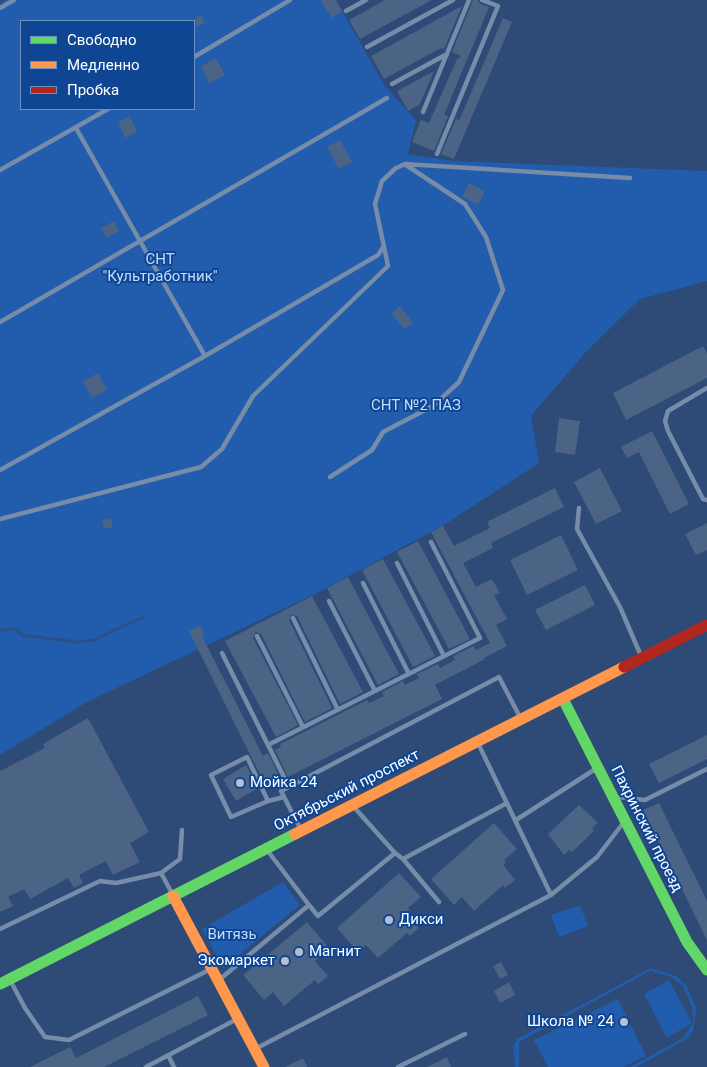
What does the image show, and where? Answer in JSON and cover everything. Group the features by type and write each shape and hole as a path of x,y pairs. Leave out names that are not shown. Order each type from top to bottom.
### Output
{"main road":[{"name":"Октябрьский проспект","path":"5,981 707,626"},
{"name":"Пахринский проезд","path":"563,698 687,942 707,970"},
{"path":"173,896 264,1067"}],"lane":[{"path":"0,8 14,0"},
{"path":"195,56 290,0"},
{"path":"346,11 366,0"},
{"path":"367,47 453,0"},
{"path":"423,112 469,0"},
{"path":"437,154 498,6 482,0"},
{"path":"392,84 447,54"},
{"path":"0,322 387,98"},
{"path":"0,170 106,110"},
{"path":"76,128 205,356"},
{"path":"0,519 201,467 222,449 253,396 388,266 375,204 382,182 396,168 405,164 630,178"},
{"path":"330,477 372,450 384,432 433,406 459,382 503,290 486,237 465,204 405,164"},
{"path":"0,470 205,356 378,256 384,246"},
{"path":"707,388 668,411 665,421 668,431 703,499 707,500"},
{"path":"579,508 577,529 620,607 642,658"},
{"path":"268,745 480,638 431,542"},
{"path":"397,563 444,656"},
{"path":"362,583 409,674"},
{"path":"328,601 375,691"},
{"path":"294,618 338,710"},
{"path":"257,636 303,728"},
{"path":"222,653 289,787"},
{"path":"302,831 281,791 499,677 522,720"},
{"path":"477,742 551,894"},
{"path":"268,802 247,758 211,775 231,818 268,802 284,798"},
{"path":"516,820 598,767"},
{"path":"613,797 645,800 707,769"},
{"path":"402,859 507,803"},
{"path":"352,806 439,902"},
{"path":"254,1049 551,894 597,858 625,821"},
{"path":"0,929 100,880 116,883 161,873 180,859 182,830"},
{"path":"266,849 318,916 395,853"},
{"path":"161,873 173,896"},
{"path":"218,981 309,905"},
{"path":"5,981 45,1037 69,1040 211,969"},
{"path":"146,1067 238,1018"},
{"path":"398,1067 465,1034"},
{"path":"168,1055 174,1067"}],"green space":[{"path":"6,0 336,0 384,85 416,120 408,154 454,161 707,171 707,281 640,299 586,352 531,416 539,463 444,525 319,592 85,703 0,755 0,3"},
{"name":"Витязь","path":"283,882 300,905 223,968 202,929"},
{"path":"580,905 588,926 559,937 551,915"},
{"path":"651,968 676,976 687,986 696,1008 693,1031 688,1038 637,1067 630,1067 683,1038 693,1022 692,1008 683,986 671,977 650,971 519,1042 519,1067 515,1067 513,1047 517,1039"},
{"path":"669,980 692,1023 667,1038 644,994"},
{"path":"618,999 646,1056 623,1067 548,1067 534,1040"}],"building":[{"path":"320,0 336,0 342,11 332,18"},
{"path":"385,0 432,0 360,39 349,20"},
{"path":"473,0 478,0 480,4 489,7 444,115 448,116 434,151 412,142 421,120 429,123 457,59 461,56 452,52"},
{"path":"462,6 444,49 441,48 384,79 371,56"},
{"path":"201,15 205,22 197,27 195,20 193,20"},
{"path":"503,18 512,22 454,159 441,154 456,119 459,121"},
{"path":"216,58 225,75 209,83 201,66"},
{"path":"434,71 420,104 408,111 397,91"},
{"path":"130,116 137,132 125,138 118,122"},
{"path":"340,140 352,162 339,169 327,147"},
{"path":"469,183 485,191 478,205 462,197"},
{"path":"114,221 119,231 107,238 101,228"},
{"path":"400,306 413,323 404,329 391,313"},
{"path":"703,346 707,353 707,378 626,420 613,393"},
{"path":"98,373 107,390 92,398 83,381"},
{"path":"559,418 580,421 575,455 555,452"},
{"path":"652,431 689,504 670,514 639,452 627,458 621,447"},
{"path":"600,468 622,511 596,524 574,482"},
{"path":"555,488 564,507 491,543 493,548 463,563 476,587 492,579 500,593 494,595 507,619 496,625 507,646 435,685 442,699 288,777 275,750 281,747 280,744 367,700 369,703 384,696 382,692 403,681 405,685 419,678 417,674 438,664 440,668 455,660 453,656 474,646 476,650 490,643 431,532 443,526 454,546 490,528 487,522"},
{"path":"111,518 113,527 104,529 102,520"},
{"path":"707,523 707,550 696,555 685,534"},
{"path":"561,535 578,570 527,595 510,560"},
{"path":"418,541 470,639 449,649 397,552"},
{"path":"383,559 435,656 413,667 362,570"},
{"path":"348,577 399,674 378,685 327,588"},
{"path":"585,585 595,605 546,630 535,610"},
{"path":"312,596 363,692 340,704 297,616 291,615 289,620 332,708 305,722 261,634 256,632 253,638 298,725 276,737 225,641"},
{"path":"200,625 205,634 202,636 263,756 268,753 281,780 267,789 189,631"},
{"path":"88,718 149,832 130,843 140,862 113,875 106,861 79,875 83,883 74,888 68,878 30,899 24,889 8,897 13,906 0,912 0,771 45,748 43,744"},
{"path":"707,735 707,759 659,783 649,764"},
{"name":"Мойка 24","path":"246,765 258,788 236,801 223,779"},
{"path":"659,803 707,901 707,940 643,810"},
{"path":"579,805 598,823 592,828 594,831 572,852 569,850 564,855 548,834"},
{"path":"494,823 517,849 504,860 506,862 503,865 515,880 505,888 503,885 474,911 462,897 454,905 431,879"},
{"path":"399,873 421,897 408,908 410,910 406,913 419,928 410,936 407,933 378,958 366,945 358,952 337,928"},
{"path":"307,922 328,947 317,956 319,958 315,961 328,976 318,984 315,980 284,1006 273,992 264,1000 243,975"},
{"path":"501,962 508,975 500,979 493,966"},
{"path":"509,982 515,995 500,1003 494,991"},
{"path":"198,996 208,1015 104,1067 30,1067 70,1047 76,1058"},
{"path":"447,1057 451,1067 427,1067"},
{"path":"303,1058 307,1067 285,1067"}],"waterway":[{"path":"0,630 15,629 23,635 76,642 94,640 143,617"}],"traffic: fast":[{"path":"563,699 687,942 707,970"},
{"path":"0,984 295,834"}],"traffic: slow":[{"path":"295,834 624,667"},
{"path":"173,896 264,1067"}],"traffic: jam":[{"path":"624,667 707,625"}],"place":[{"name":"Мойка 24","path":"240,783"},
{"name":"Дикси","path":"389,920"},
{"name":"Магнит","path":"299,952"},
{"name":"Экомаркет","path":"285,961"},
{"name":"Школа № 24","path":"624,1022"}],"park label":[{"name":"СНТ \"Культработник\"","path":"160,268"},
{"name":"СНТ №2 ПАЗ","path":"416,406"}]}
